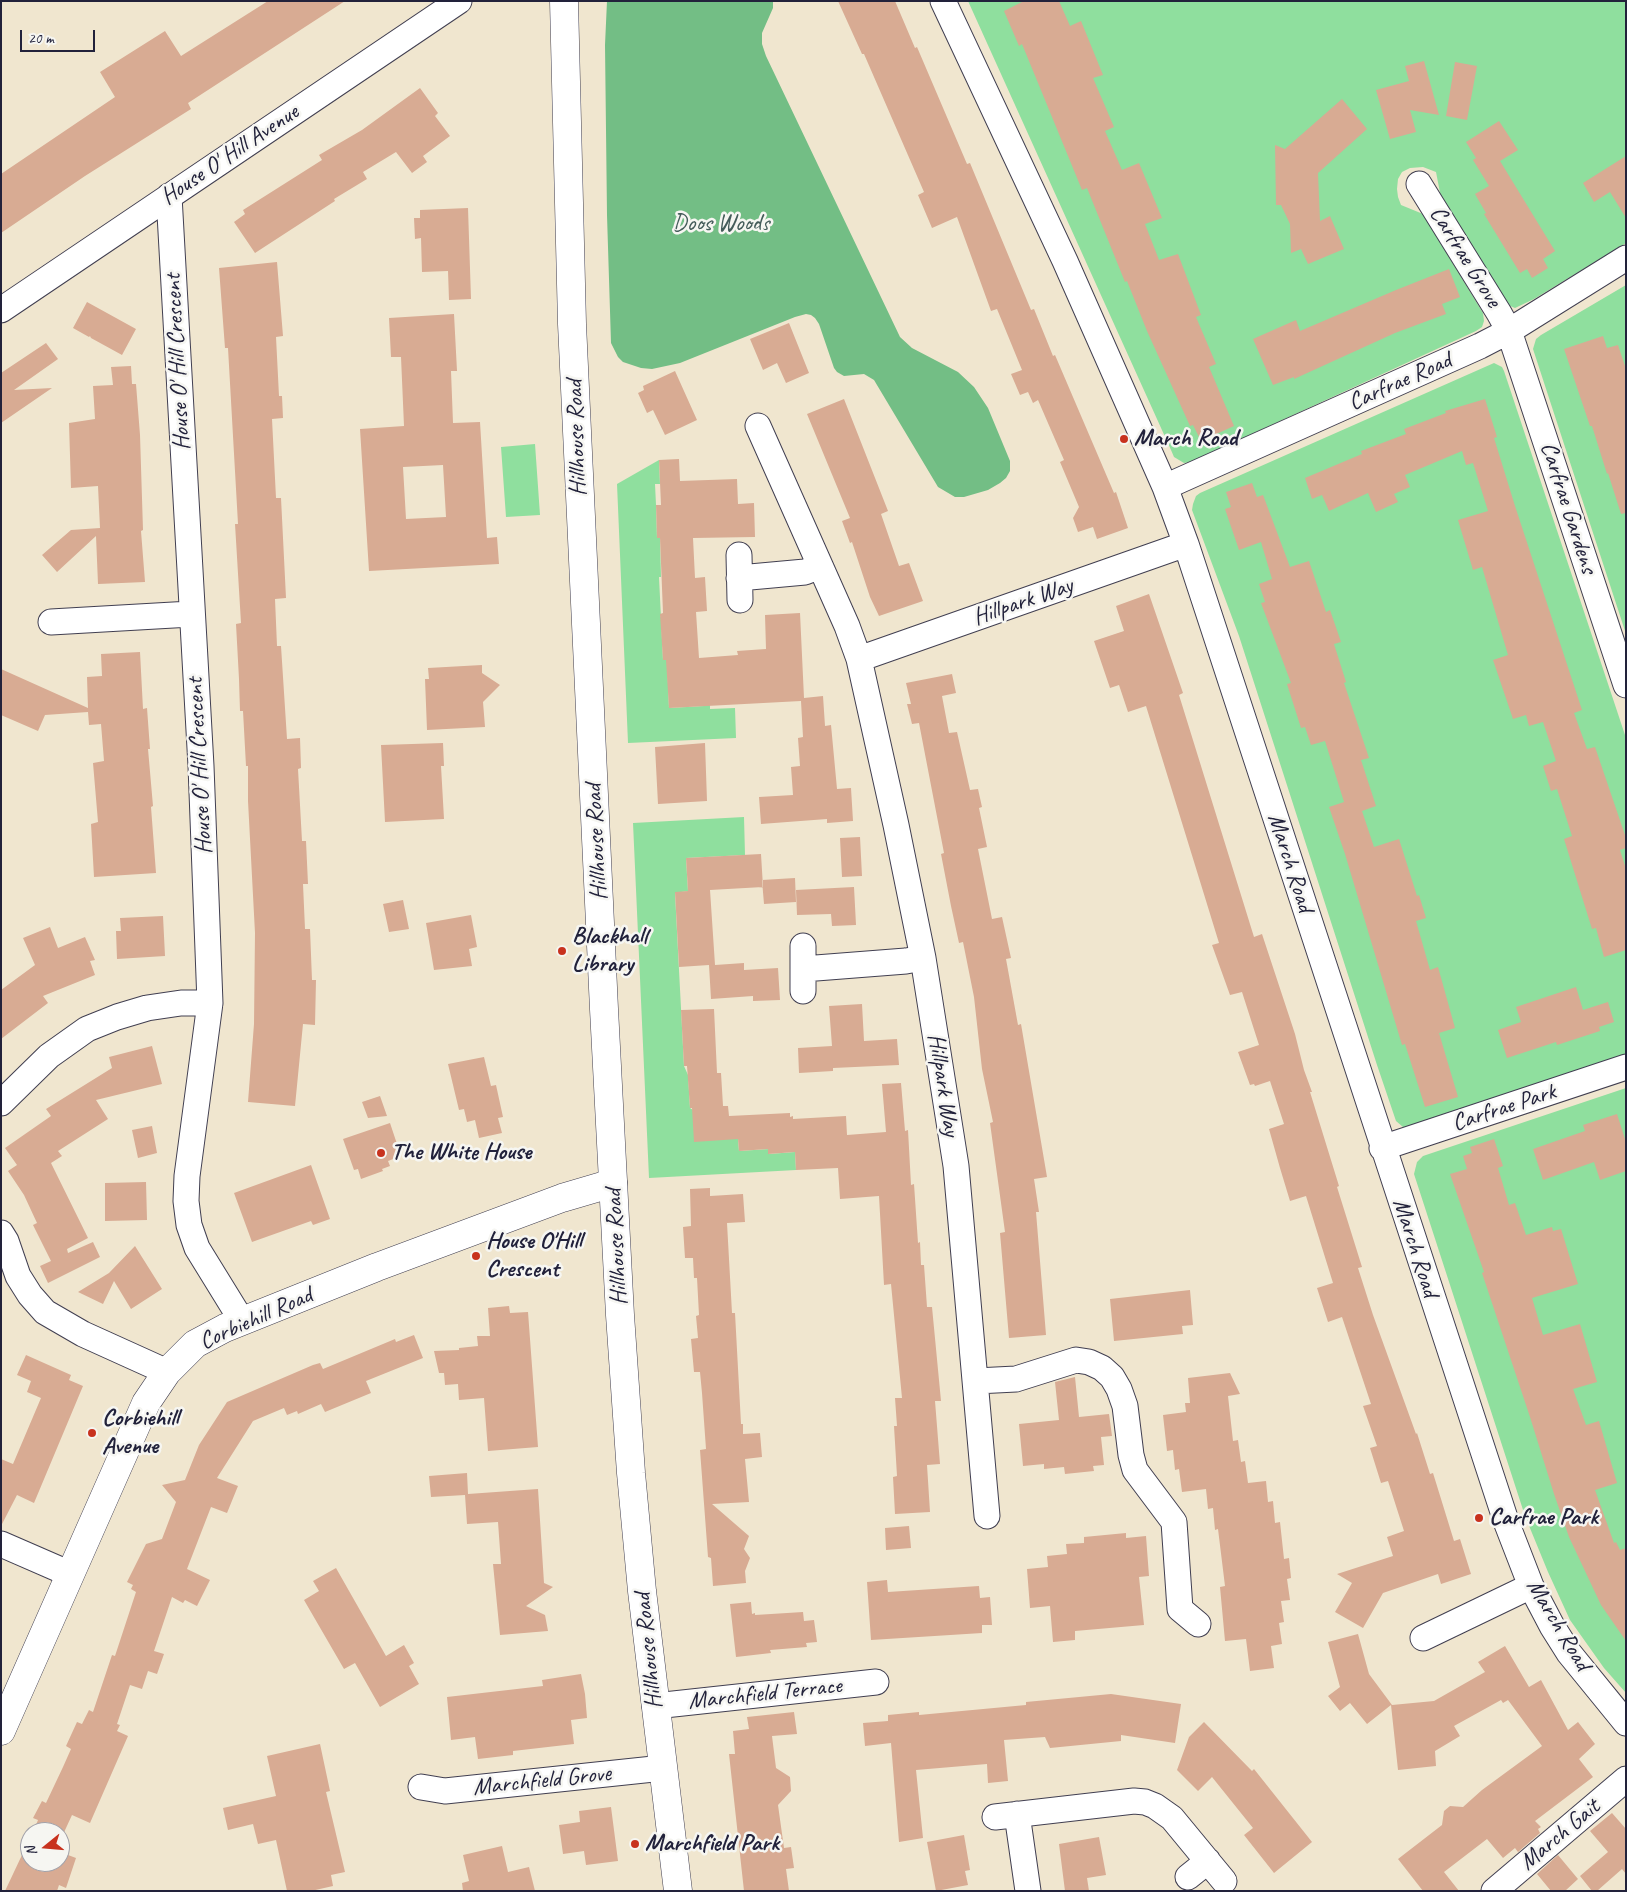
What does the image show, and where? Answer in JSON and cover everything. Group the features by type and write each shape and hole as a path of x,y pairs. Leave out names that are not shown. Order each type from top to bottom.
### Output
{"main road":[{"name":"Hillhouse Road","path":"564,1 572,334 613,1183 631,1473 655,1706 678,1891"},
{"name":"Corbiehill Road","path":"1,1731 146,1403 167,1372 195,1344 211,1334 377,1267 553,1201 613,1183"}],"street":[{"name":"House O' Hill Avenue","path":"1,310 459,1"},
{"name":"March Road","path":"943,1 1065,261 1165,488 1186,544 1382,1148 1507,1524 1531,1586 1569,1653 1626,1723"},
{"name":"Carfrae Grove","path":"1419,184 1509,331"},
{"name":"House O' Hill Crescent","path":"169,196 201,766 210,1003 187,1176 187,1213 197,1248 242,1321"},
{"name":"Carfrae Road","path":"1165,488 1465,353 1509,331 1626,258"},
{"name":"Carfrae Gardens","path":"1509,331 1626,685"},
{"name":"Hillpark Way","path":"758,426 859,659 896,825 923,958 956,1166 987,1516"},
{"name":"Hillpark Way","path":"859,659 1186,544"},
{"path":"739,578 805,572 820,566"},
{"path":"51,622 192,614"},
{"path":"803,969 923,958"},
{"path":"1,1103 49,1056 87,1029 116,1016 147,1008 181,1003 210,1003"},
{"name":"Carfrae Park","path":"1382,1148 1626,1068"},
{"path":"1,1233 6,1241 18,1276 30,1295 45,1312 83,1334 167,1372"},
{"path":"976,1381 1016,1379 1076,1360 1089,1362 1102,1368 1112,1377 1125,1406 1131,1455 1135,1470 1174,1522 1180,1609 1198,1624"},
{"path":"1,1544 70,1574"},
{"path":"1424,1638 1531,1586"},
{"name":"Marchfield Terrace","path":"655,1706 876,1682"},
{"name":"Marchfield Grove","path":"421,1787 445,1791 663,1768"},
{"name":"March Gait","path":"1494,1891 1626,1779"},
{"path":"1028,1891 1006,1816 1134,1801 1145,1802 1155,1806 1172,1818 1224,1881"},
{"path":"1188,1877 1208,1861"}],"green space":[{"name":"Doos Woods","path":"607,1 773,1 773,8 762,33 762,44 766,56 900,337 912,348 958,372 974,387 988,408 1010,461 1010,471 1000,483 988,490 964,497 955,497 938,487 874,380 864,374 844,376 834,368 819,324 811,315 806,314 795,317 680,363 652,369 641,368 623,362 618,357 611,343 607,215 605,45"},
{"path":"968,1 1626,1 1626,243 1534,299 1515,308 1505,301 1442,203 1436,172 1423,167 1410,168 1402,172 1398,179 1397,189 1401,205 1423,214 1483,313 1484,321 1482,327 1191,462 1184,463 1174,457"},
{"path":"1626,285 1626,634 1533,349 1536,339 1541,335"},
{"path":"1494,363 1502,367 1504,371 1626,738 1626,1056 1408,1127 1403,1127 1396,1121 1239,636 1192,510 1196,496 1200,493"},
{"path":"535,444 540,515 506,517 501,447"},
{"path":"659,460 660,484 655,484 657,538 660,538 661,577 659,577 663,660 667,660 669,708 710,704 710,709 735,708 736,738 628,743 617,484"},
{"path":"744,817 745,855 686,858 688,891 675,893 684,1066 688,1075 690,1108 738,1139 739,1151 769,1149 769,1154 795,1152 796,1170 649,1178 633,823"},
{"path":"1626,1088 1626,1693 1604,1668 1570,1620 1525,1516 1414,1174 1417,1162 1423,1156"}],"building":[{"path":"268,1 345,1 188,103 191,109 85,176 1,233 1,174 115,97 100,72 165,31 181,56"},
{"path":"838,1 895,1 915,48 917,47 967,164 970,163 1031,310 1034,309 1114,493 1116,492 1128,528 1097,539 1093,527 1078,532 1073,518 1079,507 1060,462 1064,460 1038,400 1033,403 1028,392 1020,395 1011,374 1022,370 997,309 991,311 957,217 932,228 918,195 924,192 864,54 862,54"},
{"path":"1024,1 1059,1 1070,26 1081,21 1103,75 1093,78 1114,127 1105,131 1122,170 1139,163 1162,218 1145,224 1159,260 1178,254 1201,315 1196,317 1216,364 1209,367 1234,426 1201,441 1193,425 1190,426 1147,331 1127,281 1125,282 1087,188 1082,190 1022,44 1019,46 1004,11"},
{"path":"1424,61 1439,115 1410,110 1416,132 1390,139 1376,90 1409,81 1405,66"},
{"path":"1455,62 1477,66 1467,120 1446,116"},
{"path":"420,88 438,113 435,116 450,136 423,156 427,162 412,173 396,152 363,172 367,179 334,199 335,201 255,253 234,222 245,214 243,210 322,160 319,155 362,130"},
{"path":"1342,99 1367,129 1318,173 1320,221 1330,216 1344,249 1308,264 1301,249 1291,253 1290,224 1281,205 1276,205 1275,145 1285,149"},
{"path":"1499,121 1518,150 1500,161 1555,251 1543,259 1548,268 1532,278 1527,269 1520,273 1484,214 1486,213 1475,194 1489,186 1473,160 1476,158 1466,142"},
{"path":"1626,156 1626,218 1610,192 1594,202 1583,183"},
{"path":"468,208 471,299 449,300 448,271 422,272 421,238 415,239 414,218 420,218 420,210"},
{"path":"277,262 283,336 276,337 279,396 282,396 283,418 272,419 276,498 281,498 286,598 275,599 277,646 281,646 287,739 300,738 301,768 298,769 302,841 306,841 308,884 303,884 305,929 310,929 312,980 316,980 315,1025 303,1024 295,1106 248,1102 254,1024 255,933 248,766 246,766 243,711 240,711 236,624 241,623 235,524 238,524 228,348 225,348 219,268"},
{"path":"1449,269 1460,297 1442,304 1446,314 1395,333 1294,379 1294,377 1273,385 1253,339 1296,320 1300,331"},
{"path":"87,302 136,329 122,355 73,328"},
{"path":"454,314 457,371 451,371 453,423 480,422 487,538 497,537 499,564 369,571 360,429 404,426 401,357 391,357 389,318","holes":["443,465 446,517 406,519 403,467"]},
{"path":"789,323 809,373 786,383 777,363 763,370 750,339"},
{"path":"1603,336 1607,348 1618,345 1626,369 1626,513 1621,514 1564,349"},
{"path":"46,343 58,359 14,390 52,388 1,423 1,373"},
{"path":"131,366 132,384 136,384 140,435 143,530 141,531 145,582 98,584 96,536 57,572 42,555 71,530 100,528 98,486 71,488 69,423 95,419 93,386 113,385 111,367"},
{"path":"675,371 697,420 665,435 653,410 647,413 638,393 644,390 643,386"},
{"path":"844,399 888,511 881,514 899,566 909,563 923,601 879,616 870,597 852,542 850,543 842,521 850,518 807,414"},
{"path":"1485,399 1497,437 1494,438 1515,506 1582,710 1574,713 1587,749 1595,747 1626,838 1626,848 1620,850 1626,869 1626,950 1604,957 1596,928 1592,929 1564,839 1572,836 1557,789 1551,791 1543,766 1556,761 1543,722 1529,726 1526,715 1513,719 1493,660 1508,655 1482,567 1473,570 1458,520 1488,511 1473,463 1466,465 1462,451 1405,475 1410,487 1394,494 1398,502 1376,512 1368,493 1329,511 1322,495 1312,499 1305,478 1362,454 1361,451 1406,434 1404,429 1446,413 1445,411"},
{"path":"679,459 680,481 737,479 738,504 754,503 755,537 693,538 695,578 705,577 707,611 696,612 699,658 738,655 737,651 766,649 765,615 800,613 804,698 823,696 825,726 831,725 837,789 851,788 853,821 827,823 827,819 761,824 759,797 793,795 791,767 800,766 798,738 803,737 801,701 669,708 666,660 663,660 660,614 663,613 660,538 657,538 656,505 661,505 659,460"},
{"path":"1252,483 1257,497 1263,495 1290,567 1309,561 1326,612 1330,610 1341,642 1334,644 1346,682 1344,683 1369,758 1361,760 1376,806 1362,811 1374,847 1399,839 1417,896 1419,895 1426,918 1416,921 1430,970 1438,967 1455,1028 1439,1033 1458,1097 1425,1107 1405,1044 1402,1045 1345,854 1329,807 1344,802 1325,741 1311,745 1305,727 1301,728 1287,684 1291,683 1261,603 1265,602 1259,584 1272,579 1261,542 1239,550 1225,509 1231,507 1226,492"},
{"path":"1149,594 1183,693 1179,695 1254,937 1262,934 1295,1034 1312,1092 1310,1092 1339,1186 1337,1187 1362,1267 1358,1268 1373,1315 1417,1433 1430,1474 1433,1473 1454,1541 1460,1539 1471,1574 1441,1584 1438,1574 1383,1593 1363,1628 1335,1612 1352,1583 1337,1574 1393,1556 1387,1537 1404,1531 1388,1481 1381,1483 1370,1448 1377,1446 1363,1406 1371,1404 1342,1317 1328,1322 1317,1288 1333,1283 1306,1196 1290,1201 1269,1129 1284,1124 1270,1081 1255,1086 1254,1084 1250,1085 1238,1052 1259,1045 1242,992 1230,995 1212,945 1219,943 1146,706 1128,712 1119,685 1110,688 1094,641 1124,631 1116,606"},
{"path":"140,652 143,709 147,708 150,749 148,749 156,873 94,877 91,824 98,822 93,763 104,761 101,724 89,725 88,712 45,715 38,731 1,715 1,669 88,708 87,677 102,676 101,654"},
{"path":"482,665 482,673 500,685 483,702 485,727 427,730 425,679 429,679 428,668"},
{"path":"952,674 956,693 942,696 949,733 957,732 970,790 978,789 982,807 979,808 987,847 978,849 992,919 1002,917 1011,958 1006,959 1018,1025 1021,1024 1047,1177 1034,1179 1039,1212 1036,1212 1046,1335 1009,1338 1000,1233 1005,1232 990,1123 993,1122 982,1069 974,997 963,942 959,943 951,906 941,854 944,853 919,723 912,724 907,704 911,704 906,683"},
{"path":"443,743 444,766 441,766 444,819 385,822 381,745"},
{"path":"705,743 707,801 658,804 655,747"},
{"path":"860,837 862,876 842,877 840,838"},
{"path":"761,854 763,887 710,890 715,965 744,963 744,970 778,968 780,1000 753,1001 753,996 711,999 709,965 679,967 675,892 688,891 686,858"},
{"path":"795,878 796,902 764,904 762,880"},
{"path":"854,887 856,925 832,926 831,914 797,915 796,890"},
{"path":"403,900 409,929 389,932 383,904"},
{"path":"471,915 477,947 469,949 472,966 434,970 426,923"},
{"path":"163,916 165,956 117,959 116,931 121,931 120,918"},
{"path":"50,927 58,948 85,937 95,960 90,961 95,975 43,996 48,1003 1,1039 1,990 35,965 23,938"},
{"path":"1576,987 1583,1010 1608,1002 1614,1022 1599,1027 1600,1031 1557,1045 1556,1042 1507,1058 1498,1030 1521,1022 1516,1007"},
{"path":"862,1004 864,1041 897,1039 899,1065 833,1068 833,1071 799,1073 798,1048 832,1046 829,1006"},
{"path":"714,1009 717,1073 721,1073 723,1106 728,1106 729,1116 790,1113 790,1117 793,1116 793,1119 846,1116 847,1135 886,1132 882,1084 901,1083 905,1131 908,1130 911,1185 914,1184 918,1243 920,1242 921,1265 924,1265 927,1307 932,1307 941,1401 935,1401 940,1464 927,1465 930,1512 895,1514 893,1477 897,1476 894,1426 897,1426 895,1398 902,1398 891,1284 884,1285 879,1196 840,1199 838,1168 796,1170 795,1152 768,1154 768,1149 739,1151 738,1139 694,1142 687,1066 684,1066 681,1010"},
{"path":"152,1046 162,1084 96,1100 108,1119 58,1151 62,1156 51,1163 88,1238 67,1249 68,1253 93,1242 100,1257 48,1283 40,1266 51,1261 33,1225 37,1223 24,1195 8,1171 17,1165 5,1148 51,1116 46,1109 112,1068 109,1057"},
{"path":"484,1057 491,1086 496,1085 503,1117 498,1118 502,1133 479,1138 475,1120 467,1122 464,1109 459,1110 448,1064"},
{"path":"380,1096 387,1116 368,1118 362,1102"},
{"path":"1617,1114 1626,1142 1626,1171 1600,1180 1594,1162 1543,1180 1533,1149 1585,1131 1583,1125"},
{"path":"390,1123 401,1156 388,1161 390,1166 382,1169 383,1171 361,1179 358,1169 354,1170 343,1139"},
{"path":"152,1126 157,1153 138,1158 132,1130"},
{"path":"1494,1139 1503,1166 1498,1168 1509,1205 1515,1203 1526,1235 1552,1227 1553,1231 1561,1229 1578,1284 1532,1298 1543,1335 1580,1324 1597,1382 1573,1389 1586,1425 1599,1421 1617,1483 1595,1490 1614,1543 1616,1542 1620,1550 1626,1548 1626,1641 1601,1605 1569,1537 1482,1273 1484,1272 1450,1174 1467,1169 1463,1156 1472,1153 1470,1147"},
{"path":"311,1165 330,1219 313,1225 311,1221 252,1242 234,1193"},
{"path":"146,1182 147,1220 105,1221 105,1183"},
{"path":"710,1188 710,1196 743,1194 745,1222 727,1223 732,1313 735,1313 743,1434 760,1433 762,1457 745,1459 749,1502 712,1504 749,1536 744,1549 750,1558 745,1571 746,1583 713,1586 711,1558 708,1557 700,1450 706,1449 702,1393 700,1372 694,1372 691,1339 698,1338 696,1316 699,1315 697,1278 694,1278 693,1258 685,1258 683,1227 691,1226 690,1189"},
{"path":"135,1246 162,1289 131,1309 114,1281 103,1304 78,1292 109,1273"},
{"path":"1190,1290 1193,1325 1182,1326 1183,1334 1114,1341 1110,1299"},
{"path":"509,1306 510,1313 528,1312 538,1447 488,1451 484,1398 459,1400 458,1384 445,1385 444,1373 439,1373 434,1351 459,1350 459,1348 478,1346 477,1336 490,1336 488,1308"},
{"path":"414,1335 423,1358 366,1381 371,1393 325,1412 321,1404 298,1414 297,1411 287,1415 284,1408 253,1421 217,1478 238,1486 227,1513 211,1507 187,1569 210,1580 197,1606 185,1600 183,1603 172,1597 154,1651 164,1654 157,1674 148,1671 142,1689 130,1685 117,1724 120,1725 117,1731 128,1736 90,1823 72,1815 69,1822 37,1822 38,1820 33,1818 42,1801 46,1803 63,1767 71,1749 66,1746 77,1722 82,1724 89,1710 93,1712 112,1655 115,1656 136,1592 131,1589 133,1585 127,1582 146,1544 162,1539 176,1502 162,1485 185,1480 199,1445 227,1402 313,1365 320,1363 323,1369 395,1339 396,1342"},
{"path":"26,1355 71,1375 69,1380 83,1386 34,1503 17,1495 1,1526 1,1459 13,1464 41,1398 27,1392 31,1381 17,1375"},
{"path":"1230,1373 1240,1394 1228,1396 1233,1441 1238,1440 1241,1462 1245,1461 1248,1483 1266,1481 1268,1502 1273,1501 1275,1523 1280,1522 1284,1559 1289,1558 1291,1578 1287,1579 1290,1600 1281,1601 1284,1622 1279,1623 1282,1644 1271,1646 1274,1668 1250,1671 1246,1639 1225,1641 1220,1587 1225,1586 1218,1529 1215,1530 1213,1508 1208,1509 1206,1489 1182,1492 1179,1469 1175,1470 1173,1450 1167,1451 1163,1415 1186,1412 1185,1403 1190,1403 1188,1378"},
{"path":"1075,1377 1079,1417 1109,1414 1112,1436 1101,1437 1104,1465 1093,1466 1094,1471 1065,1474 1064,1467 1044,1469 1044,1464 1023,1466 1019,1424 1059,1420 1055,1382"},
{"path":"467,1473 468,1494 538,1489 544,1583 553,1587 526,1606 545,1615 548,1631 500,1635 493,1564 501,1564 498,1522 467,1524 465,1495 431,1497 429,1476"},
{"path":"909,1526 911,1548 886,1550 885,1528"},
{"path":"1126,1533 1126,1538 1146,1536 1149,1576 1139,1577 1144,1625 1075,1631 1075,1640 1053,1642 1050,1606 1030,1608 1027,1569 1048,1567 1047,1556 1067,1554 1066,1544 1084,1543 1084,1537"},
{"path":"336,1568 386,1656 404,1645 414,1663 409,1666 419,1684 380,1707 355,1663 344,1669 304,1600 319,1591 313,1581"},
{"path":"887,1580 888,1592 979,1586 980,1598 990,1597 992,1625 982,1625 982,1633 871,1640 867,1582"},
{"path":"751,1602 752,1614 755,1613 755,1615 803,1612 804,1621 814,1620 817,1642 806,1643 807,1647 770,1650 771,1653 736,1657 730,1604"},
{"path":"1358,1634 1369,1674 1392,1705 1434,1701 1485,1672 1478,1662 1505,1646 1529,1687 1541,1680 1568,1730 1578,1722 1595,1744 1579,1759 1593,1777 1535,1821 1541,1827 1538,1829 1540,1833 1518,1852 1515,1848 1503,1858 1487,1839 1444,1872 1459,1891 1423,1891 1398,1859 1442,1825 1444,1811 1450,1806 1463,1807 1482,1790 1542,1746 1508,1700 1503,1703 1501,1700 1454,1726 1460,1736 1435,1751 1436,1766 1398,1770 1391,1705 1367,1724 1350,1703 1340,1711 1328,1696 1340,1687 1328,1642"},
{"path":"581,1674 587,1718 571,1720 574,1744 513,1751 513,1755 478,1759 475,1737 451,1740 447,1697 543,1686 542,1680"},
{"path":"1111,1694 1181,1704 1175,1743 1121,1735 1121,1741 1050,1748 1045,1737 1004,1740 1008,1781 988,1783 987,1764 916,1770 923,1838 899,1842 891,1743 865,1746 863,1723 888,1721 888,1715 919,1712 919,1715 1026,1705 1026,1702"},
{"path":"794,1712 797,1734 772,1736 776,1768 790,1777 791,1791 778,1805 784,1848 791,1847 794,1868 786,1869 789,1891 744,1891 729,1754 735,1754 733,1731 749,1729 747,1717"},
{"path":"1204,1722 1252,1771 1254,1769 1312,1842 1274,1873 1244,1835 1253,1828 1212,1777 1198,1791 1177,1770 1189,1737"},
{"path":"320,1744 330,1791 326,1792 345,1872 331,1875 333,1886 311,1891 287,1891 276,1840 258,1844 253,1824 228,1830 223,1808 276,1796 267,1756"},
{"path":"611,1807 618,1861 586,1865 584,1851 563,1854 559,1825 580,1822 579,1811"},
{"path":"1612,1813 1626,1829 1626,1874 1622,1869 1597,1891 1592,1891 1580,1876 1608,1852 1590,1831"},
{"path":"964,1835 970,1870 965,1871 968,1885 936,1891 927,1842"},
{"path":"1099,1837 1106,1875 1087,1878 1089,1891 1065,1891 1059,1844"},
{"path":"502,1846 508,1872 529,1867 535,1891 463,1891 462,1883 469,1881 463,1855"},
{"path":"1558,1855 1578,1879 1565,1891 1551,1891 1537,1874"},
{"path":"70,1856 76,1858 66,1888 59,1885 57,1891 5,1891 20,1859 20,1872 70,1872"}],"place":[{"name":"March Road","path":"1124,439"},
{"name":"Blackhall Library","path":"562,951"},
{"name":"The White House","path":"381,1153"},
{"name":"House O'Hill Crescent","path":"476,1256"},
{"name":"Corbiehill Avenue","path":"92,1433"},
{"name":"Carfrae Park","path":"1479,1518"},
{"name":"Marchfield Park","path":"635,1844"}]}
